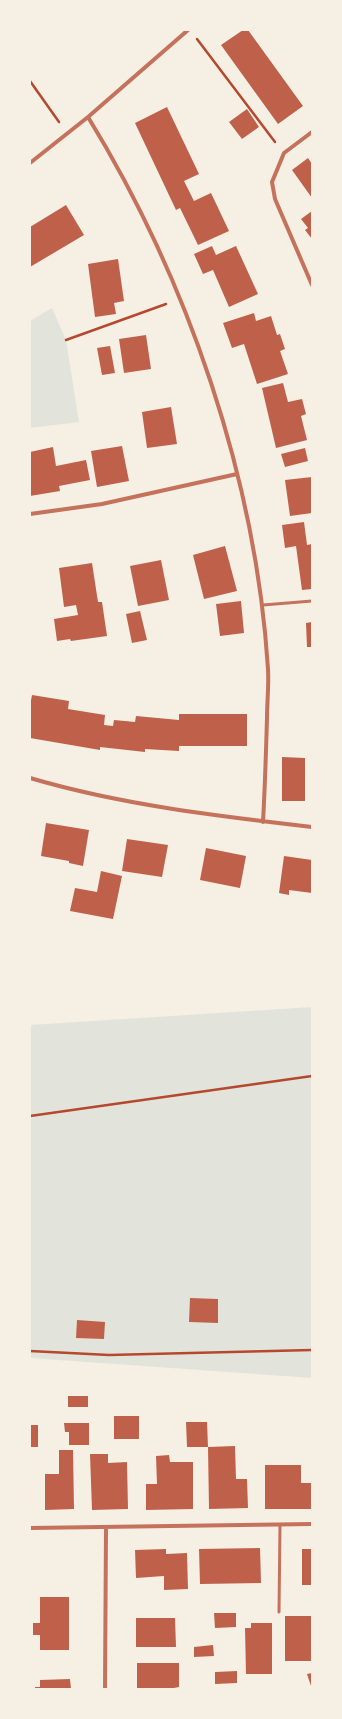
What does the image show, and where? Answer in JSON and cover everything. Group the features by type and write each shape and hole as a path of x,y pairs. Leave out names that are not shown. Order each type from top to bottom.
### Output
{"street":[{"path":"30,163 88,117 188,30"},
{"path":"88,117 109,151 168,269 218,404 237,474 253,539 263,605 268,672 263,822"},
{"path":"312,132 284,153 272,182 275,199 312,285"},
{"path":"30,514 102,504 237,474"},
{"path":"30,778 60,787 123,801 263,822 312,827"},
{"path":"30,1528 312,1524"},
{"path":"105,1689 106,1528"}],"lane":[{"path":"263,605 312,601"},
{"path":"279,1612 280,1525"}],"path":[{"path":"195,36 284,153"},
{"path":"30,81 67,134"},
{"path":"66,340 180,299"},
{"path":"30,1116 312,1076"},
{"path":"30,1351 109,1355 312,1350"}],"shaded area":[{"path":"52,308 66,340 79,422 30,428 30,321"},
{"path":"312,1007 312,1378 30,1358 30,1025"}],"building":[{"path":"243,30 248,30 303,106 278,124 221,45"},
{"path":"167,107 199,174 184,181 194,201 211,193 229,231 198,245 180,208 176,210 135,123"},
{"path":"247,109 259,127 242,139 229,122"},
{"path":"308,158 312,164 312,198 292,170"},
{"path":"66,205 84,235 30,267 30,227"},
{"path":"312,211 312,239 305,230 308,228 301,219"},
{"path":"212,246 216,255 236,246 258,294 229,307 213,270 203,274 194,254"},
{"path":"118,259 124,301 114,303 116,314 95,317 88,264"},
{"path":"254,313 256,321 271,316 277,335 280,334 285,349 280,351 288,374 257,384 244,344 232,348 223,323"},
{"path":"146,335 151,369 124,373 119,339"},
{"path":"110,346 115,373 102,375 97,348"},
{"path":"283,383 288,402 302,399 306,414 301,416 307,440 276,448 262,388"},
{"path":"171,407 177,444 147,448 142,412"},
{"path":"122,446 129,481 97,487 91,451"},
{"path":"53,447 56,466 86,460 90,480 59,486 60,491 30,496 30,452"},
{"path":"305,448 308,461 285,467 281,454"},
{"path":"312,477 312,513 290,516 285,480"},
{"path":"304,522 307,545 312,544 312,589 302,590 296,546 285,548 282,525"},
{"path":"225,546 237,591 204,599 193,555"},
{"path":"161,560 169,600 138,606 130,566"},
{"path":"92,563 98,602 102,602 107,636 71,641 70,639 57,641 54,619 78,615 76,605 64,607 59,568"},
{"path":"241,601 244,633 220,636 216,604"},
{"path":"140,611 147,640 132,643 126,614"},
{"path":"312,622 312,647 307,647 306,623"},
{"path":"32,695 69,701 68,709 105,715 104,725 113,726 114,720 135,722 136,716 179,720 179,714 247,714 247,746 179,746 179,751 145,749 145,752 100,747 100,750 30,738 30,706"},
{"path":"282,757 305,758 305,801 282,801"},
{"path":"46,823 89,830 83,866 69,863 69,861 41,856"},
{"path":"127,839 168,845 162,877 122,871"},
{"path":"206,848 246,856 240,888 200,880"},
{"path":"284,856 312,860 312,893 289,890 289,895 279,893"},
{"path":"101,871 122,876 113,919 70,911 75,888 97,892"},
{"path":"190,1298 218,1299 218,1323 189,1322"},
{"path":"77,1320 105,1322 104,1339 76,1338"},
{"path":"68,1396 88,1396 88,1407 68,1407"},
{"path":"114,1416 139,1416 139,1439 114,1439"},
{"path":"186,1422 207,1422 208,1447 187,1447"},
{"path":"64,1423 89,1423 89,1445 69,1445 69,1432 65,1432"},
{"path":"30,1425 38,1425 38,1447 30,1447"},
{"path":"235,1446 236,1479 247,1479 248,1508 209,1509 208,1447"},
{"path":"59,1450 73,1450 74,1509 45,1510 45,1474 59,1474"},
{"path":"90,1454 108,1454 108,1463 127,1462 128,1509 92,1510"},
{"path":"169,1455 170,1462 193,1462 193,1509 146,1510 146,1484 157,1484 156,1456"},
{"path":"265,1465 301,1465 301,1483 312,1483 312,1509 265,1509"},
{"path":"260,1548 261,1583 200,1584 199,1549"},
{"path":"166,1549 166,1554 187,1553 188,1589 164,1590 164,1576 136,1578 135,1550"},
{"path":"302,1549 312,1549 312,1585 302,1585"},
{"path":"40,1597 69,1597 69,1650 40,1650 40,1635 33,1635 33,1623 40,1623"},
{"path":"214,1613 236,1613 236,1627 215,1628"},
{"path":"285,1616 312,1616 312,1661 285,1661"},
{"path":"136,1618 175,1618 176,1647 136,1647"},
{"path":"251,1623 272,1623 272,1674 246,1674 245,1628 251,1628"},
{"path":"213,1645 214,1656 194,1657 194,1647"},
{"path":"137,1663 179,1663 179,1687 174,1689 137,1688"},
{"path":"237,1671 237,1683 215,1684 215,1672"},
{"path":"312,1673 312,1689 307,1674"},
{"path":"70,1679 71,1689 35,1689 35,1687 40,1687 40,1680"}]}
